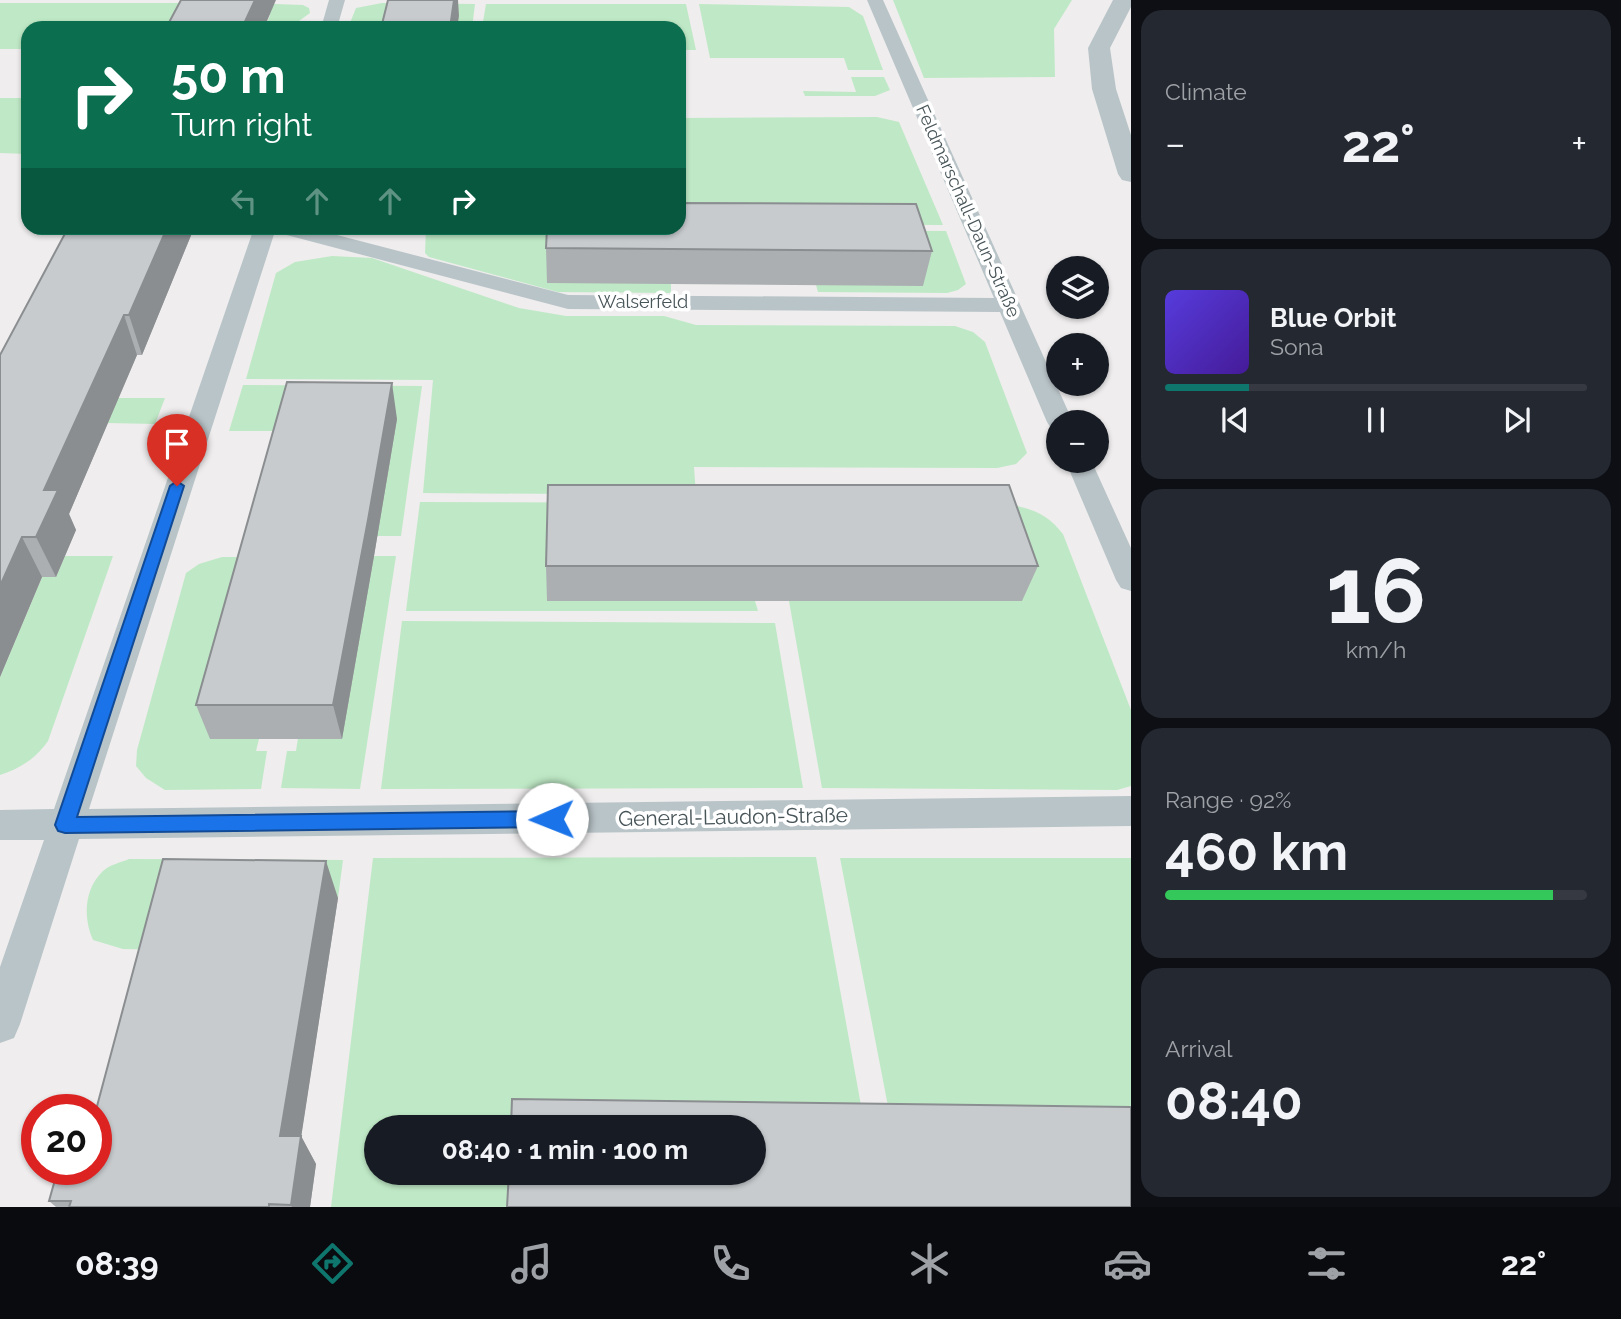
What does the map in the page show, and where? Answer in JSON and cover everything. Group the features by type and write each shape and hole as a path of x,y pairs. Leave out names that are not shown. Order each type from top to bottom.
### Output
{"street":[{"path":"1124,0 1099,48 1104,89 1131,174"}],"lane":[{"path":"331,21 337,0"},
{"name":"Feldmarschall-Daun-Straße","path":"875,0 1055,410"},
{"path":"0,1024 263,235"},
{"name":"Walserfeld","path":"314,235 568,302 1009,305"},
{"path":"1084,473 1131,580"},
{"name":"General-Laudon-Straße","path":"0,825 1131,811"}],"green space":[{"path":"893,0 1072,0 1054,29 1055,77 924,78"},
{"path":"0,3 188,3 179,21 21,21 21,49 0,49"},
{"path":"243,3 303,5 309,8 310,13 299,21 268,21 270,15"},
{"path":"382,3 475,4 473,21 351,21 356,8"},
{"path":"486,4 686,4 696,50 686,50 686,21 483,21"},
{"path":"699,4 849,7 863,16 883,70 848,70 844,58 710,58"},
{"path":"851,77 884,77 890,90 875,96 805,96 803,91 856,92"},
{"path":"0,98 21,98 21,154 0,153"},
{"path":"877,117 899,122 943,225 686,224 686,118"},
{"path":"686,229 704,229 671,284 671,293 558,292 429,257 425,253 426,235 686,235"},
{"path":"738,230 946,231 966,284 947,293 818,292 816,285 923,285"},
{"path":"332,256 372,258 519,308 566,316 664,316 696,325 955,326 973,332 985,342 1027,453 1016,464 997,468 694,467 696,495 423,493 433,380 246,379 276,273 295,262"},
{"path":"243,385 422,386 401,536 377,536 396,419 292,431 229,431"},
{"path":"0,398 165,398 155,424 107,423"},
{"path":"420,502 699,503 547,601 755,601 758,611 406,611"},
{"path":"1012,505 1041,514 1063,534 1131,710 1131,786 1117,790 822,788 789,601 1021,601"},
{"path":"65,556 113,556 48,741 27,762 0,775 0,677 42,577 56,577"},
{"path":"373,556 396,556 360,789 281,788 287,751 296,751 298,738"},
{"path":"222,557 257,557 210,738 259,739 256,751 267,751 261,789 165,790 146,778 136,766 137,750 186,573 199,564"},
{"path":"402,621 775,623 803,788 381,789"},
{"path":"816,857 866,1133 766,1128 766,1115 364,1115 364,1185 513,1185 512,1207 331,1207 373,858"},
{"path":"840,858 1131,858 1131,1136 893,1132"},
{"path":"129,859 343,860 338,898 183,896 170,950 123,949 93,940 87,913 92,886 106,869"}],"building":[{"path":"181,0 255,0 245,21 170,21"},
{"path":"388,0 454,0 451,21 383,21"},
{"path":"686,203 916,204 932,251 546,248 547,235 686,235"},
{"path":"64,235 164,235 129,315 124,315 44,490 58,490 36,537 22,537 0,586 0,355"},
{"path":"287,382 392,383 333,705 196,705"},
{"path":"548,485 1009,485 1038,566 546,566"},
{"path":"163,859 326,861 280,1136 301,1136 291,1205 69,1207 71,1201 49,1201 54,1185 112,1185 112,1094 100,1094"},
{"path":"512,1099 1131,1107 1131,1207 507,1207 508,1185 766,1185 766,1115 511,1115"}],"route":[{"path":"177,486 65,825 552,819"}]}
